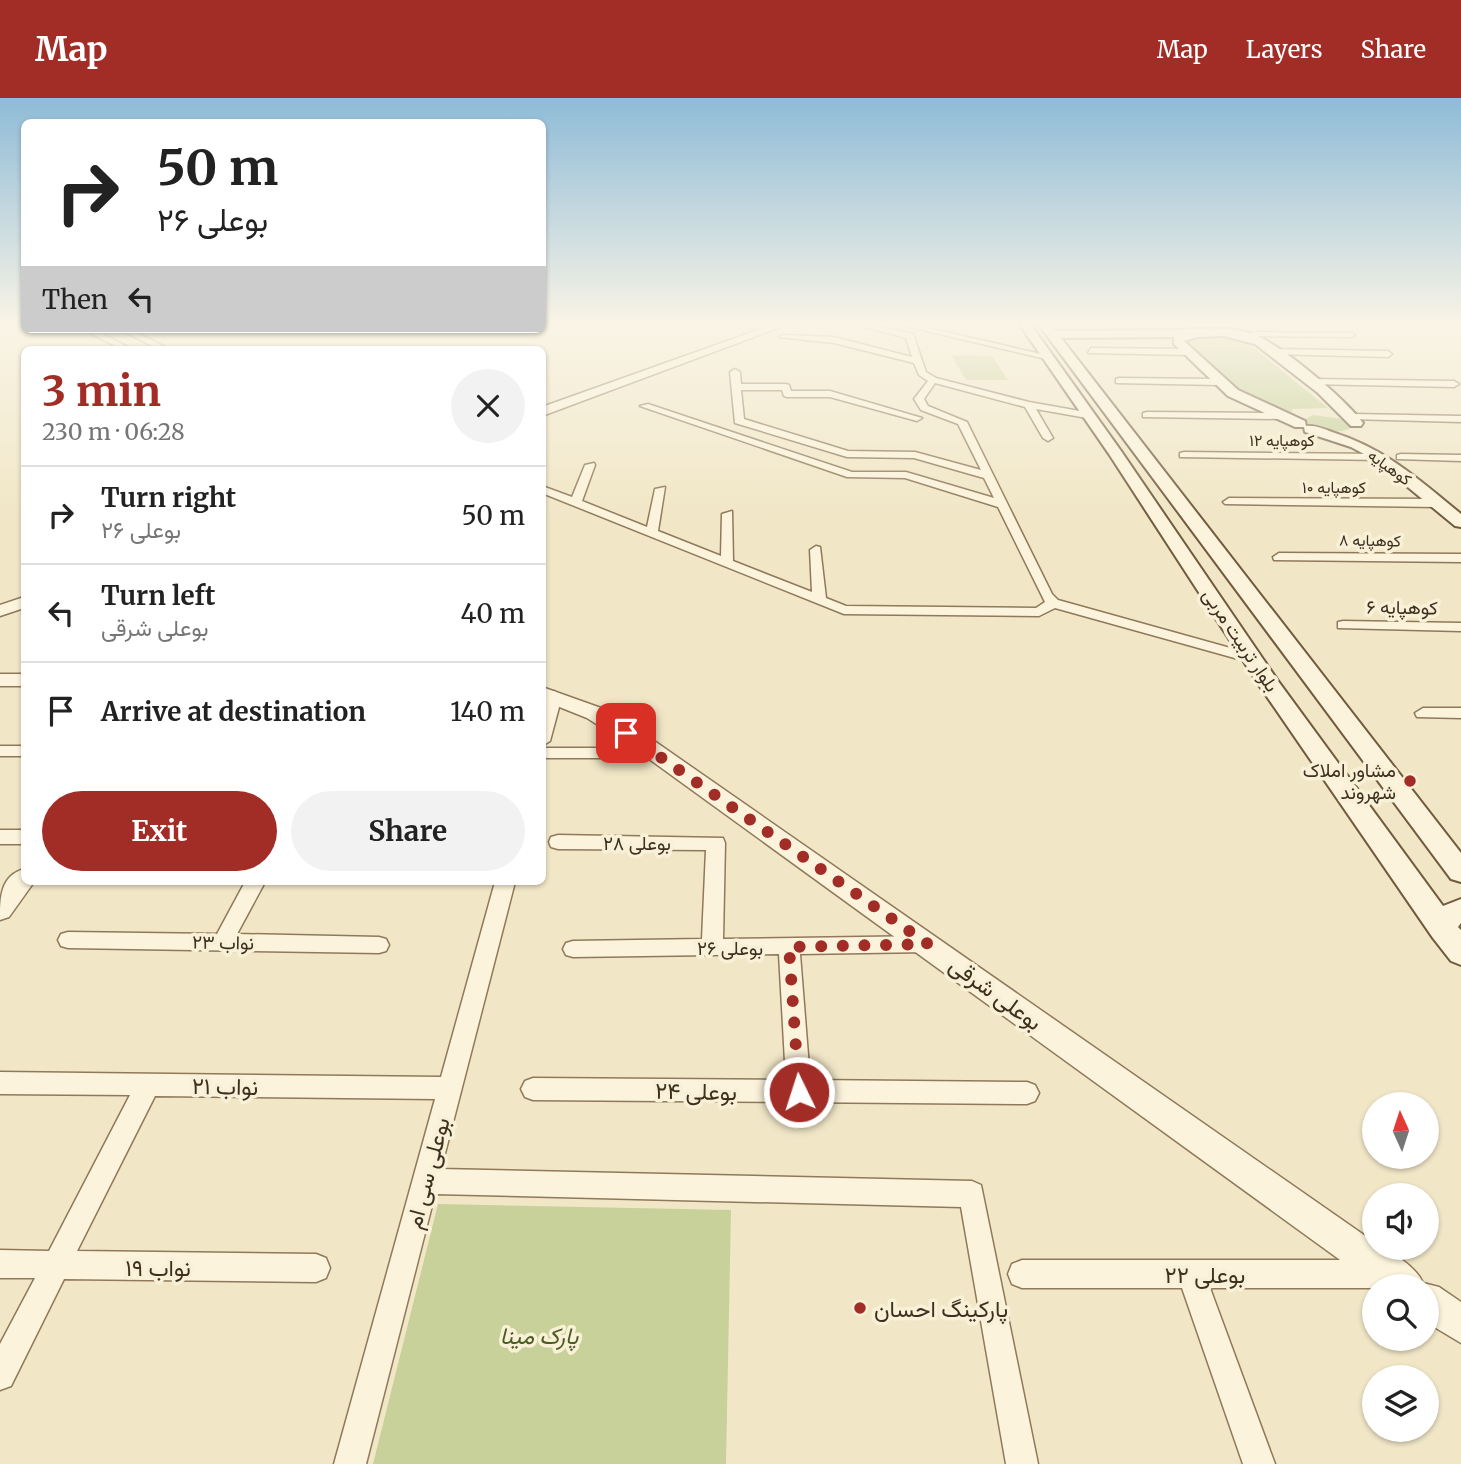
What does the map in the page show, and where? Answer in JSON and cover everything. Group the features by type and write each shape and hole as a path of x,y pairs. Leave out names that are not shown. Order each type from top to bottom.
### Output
{"main road":[{"name":"بلوار تربیت مربی","path":"1069,389 1254,659 1452,920 1461,953"},
{"name":"بلوار تربیت مربی","path":"1094,389 1461,872"},
{"name":"کوهپایه","path":"1227,389 1279,416 1356,444 1380,457 1461,522"},
{"name":"کوهپایه","path":"1318,389 1356,423 1461,504"},
{"path":"1318,412 1356,423 1354,433 1339,434 1305,426 1297,417 1318,412"},
{"path":"1093,423 1117,437 1128,432"},
{"path":"1116,454 1127,450 1145,456"}],"street":[{"path":"546,403 588,389"},
{"path":"546,410 601,389"},
{"path":"736,389 739,421 848,454 915,455 989,476"},
{"path":"786,389 787,394 830,394 917,418"},
{"path":"927,389 919,399 924,408 962,422 1046,596 1053,604 1254,659"},
{"path":"967,389 1093,423"},
{"path":"1029,405 1048,438"},
{"path":"645,406 851,475 906,475 1003,505"},
{"path":"1147,415 1279,416"},
{"path":"1356,423 1461,419"},
{"name":"کوهپایه ۱۲","path":"1184,455 1380,457"},
{"path":"1401,457 1461,458"},
{"path":"576,502 590,465"},
{"path":"652,532 661,489"},
{"path":"546,491 844,610 1039,612 1053,604"},
{"name":"کوهپایه ۱۰","path":"1229,502 1437,503"},
{"path":"727,562 728,514"},
{"path":"816,550 819,600"},
{"name":"کوهپایه ۸","path":"1279,557 1461,558"},
{"path":"0,602 21,594"},
{"path":"0,611 21,603"},
{"name":"کوهپایه ۶","path":"1343,625 1461,627"},
{"path":"0,680 21,680"},
{"name":"بوعلی شرقی","path":"548,694 594,713 642,743 1389,1274"},
{"path":"1423,713 1461,713"},
{"path":"546,753 609,753 642,743"},
{"path":"0,751 21,751"},
{"path":"0,836 21,837"},
{"name":"بوعلی ۲۸","path":"558,842 716,843 712,948"},
{"path":"0,910 21,882"},
{"path":"223,942 253,885"},
{"name":"بوعلی سی ام","path":"350,1464 504,885"},
{"name":"نواب ۲۳","path":"68,940 379,945"},
{"name":"بوعلی ۲۶","path":"573,949 928,944"},
{"path":"789,947 799,1092"},
{"name":"نواب ۲۱","path":"0,1083 450,1088"},
{"path":"0,1376 148,1085"},
{"name":"بوعلی ۲۴","path":"533,1089 1027,1093"},
{"path":"425,1181 972,1194 1022,1464"},
{"name":"نواب ۱۹","path":"0,1265 316,1268"},
{"name":"بوعلی ۲۲","path":"1022,1273 1362,1279"},
{"path":"1191,1274 1259,1464"}],"green space":[{"path":"1237,389 1304,389 1328,408 1293,409 1290,414"},
{"path":"1313,415 1343,419 1352,427 1334,432 1320,429 1304,420"},
{"name":"پارک مینا","path":"438,1204 731,1210 726,1464 373,1464"}],"place":[{"name":"مشاور املاک شهروند","path":"1410,781"},
{"name":"پارکینگ احسان","path":"860,1308"}],"route":[{"path":"626,733 928,944 789,947 799,1092"}]}
